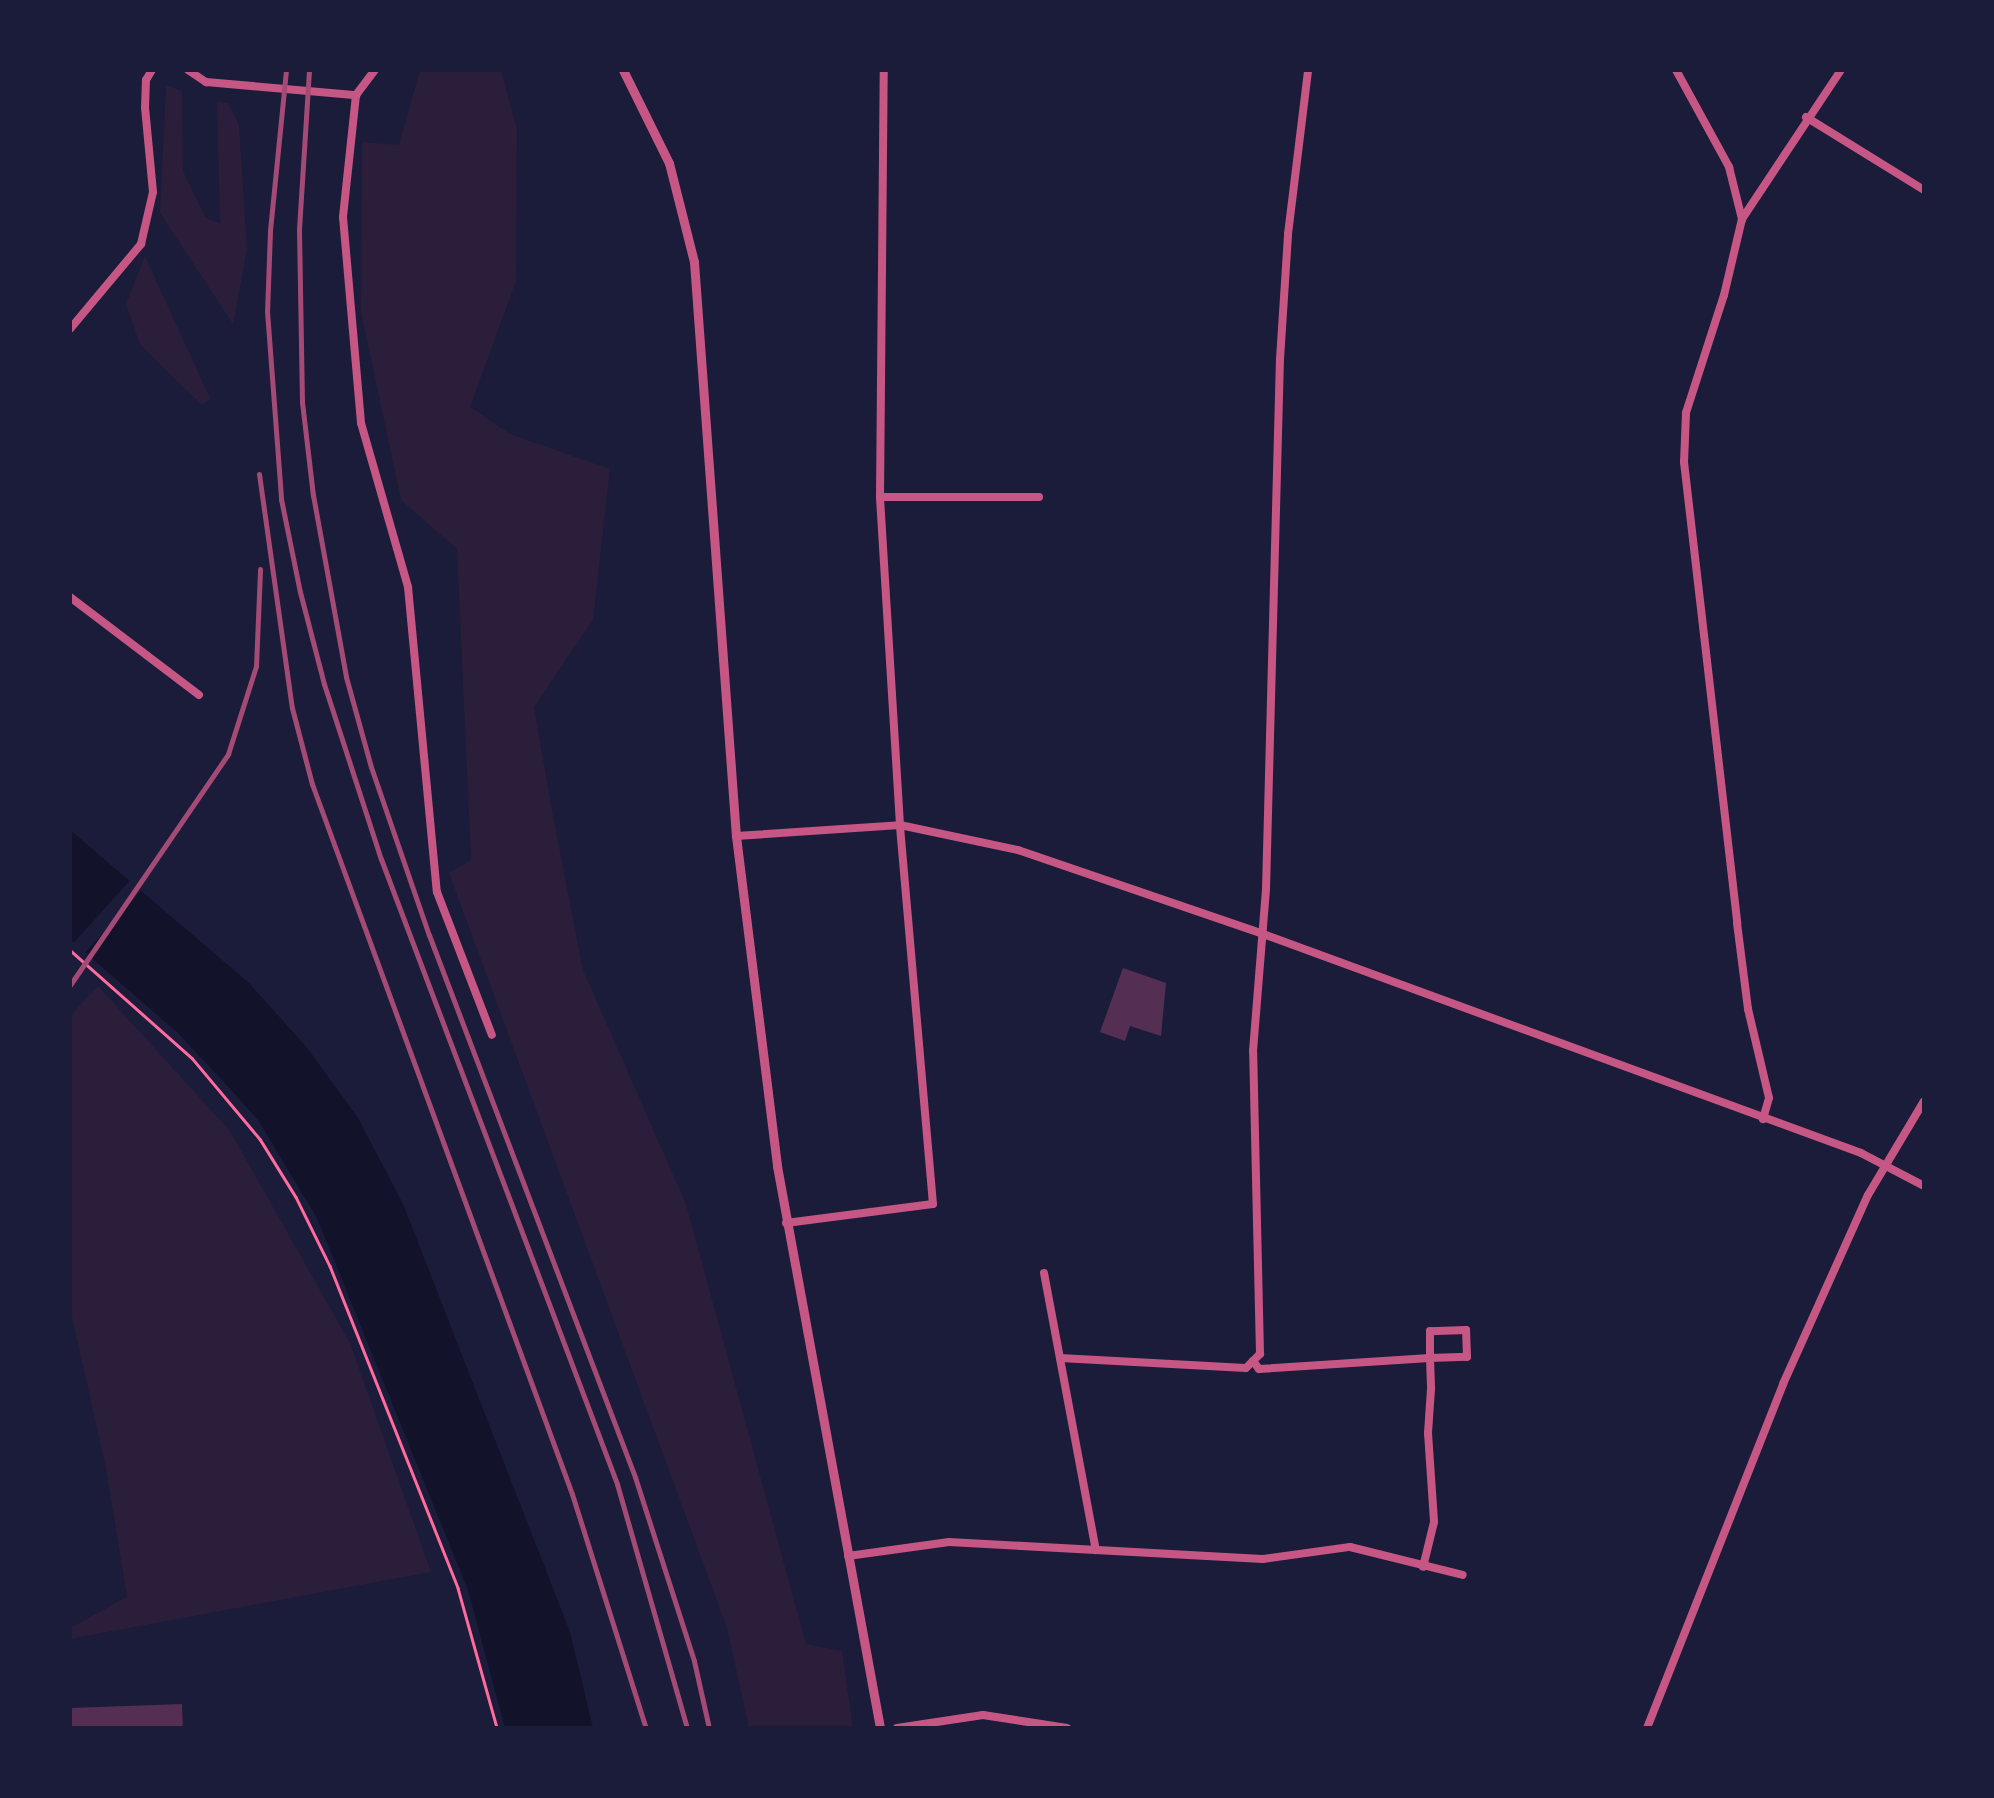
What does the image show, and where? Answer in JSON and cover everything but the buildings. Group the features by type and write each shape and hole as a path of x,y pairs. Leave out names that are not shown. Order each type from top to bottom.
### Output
{"street":[{"path":"70,329 141,244 153,192 145,108 146,80 152,70"},
{"path":"188,70 206,82 356,95"},
{"path":"375,70 356,95 342,217 360,423 408,588 437,892 492,1035"},
{"path":"623,70 669,163 694,262 736,836 786,1223 880,1728"},
{"path":"786,1223 933,1204 900,824 880,497 884,70"},
{"path":"1060,1358 1246,1368 1260,1354 1253,1051 1263,934 1280,358 1288,234 1308,70"},
{"path":"1676,70 1729,167 1742,218"},
{"path":"1763,1118 1769,1098 1748,1009 1736,923 1684,462 1686,413 1724,295 1742,218 1806,116 1841,70"},
{"path":"1806,116 1924,190"},
{"path":"880,497 1038,497"},
{"path":"70,597 199,695"},
{"path":"736,836 900,824 1018,850 1263,934 1763,1118 1884,1164 1924,1186"},
{"path":"1647,1728 1783,1384 1884,1164 1924,1101"},
{"path":"1044,1272 1096,1550"},
{"path":"1253,1362 1259,1369 1430,1358 1467,1357 1466,1330 1430,1331 1430,1358 1428,1433 1434,1522 1423,1567"},
{"path":"848,1556 950,1542 1262,1558 1350,1547 1462,1575"},
{"path":"898,1728 983,1716 1068,1728"},
{"path":"983,1716 984,1728"}],"path":[{"path":"70,950 192,1058 260,1139 296,1198 330,1266 458,1588 497,1728"}],"shaded area":[{"path":"420,70 501,70 517,130 516,281 470,407 510,434 610,469 593,620 534,707 551,805 583,970 686,1204 806,1644 842,1651 853,1728 749,1728 727,1628 449,873 471,860 457,549 401,500 361,312 362,142 399,145"},
{"path":"166,85 182,91 183,171 205,217 220,224 217,102 228,103 239,125 247,250 233,324 160,213"},
{"path":"145,256 210,398 202,405 140,345 126,304"},
{"path":"70,830 249,983 308,1049 358,1118 403,1204 570,1632 593,1728 505,1728 468,1590 317,1218 258,1120 179,1034 70,939"},
{"path":"98,986 230,1131 350,1343 431,1572 70,1639 70,1628 127,1597 106,1468 70,1308 70,1016"}],"pier":[{"path":"133,877 144,887 82,956 71,946"}],"railway":[{"path":"286,70 270,231 267,311 281,499 300,592 324,684 381,859 617,1484 687,1728"},
{"path":"309,70 299,230 302,402 313,495 346,677 371,767 429,935 635,1477 694,1661 709,1728"},
{"path":"259,474 292,708 312,784 572,1494 646,1728"},
{"path":"70,985 228,754 256,666 260,569"}]}
